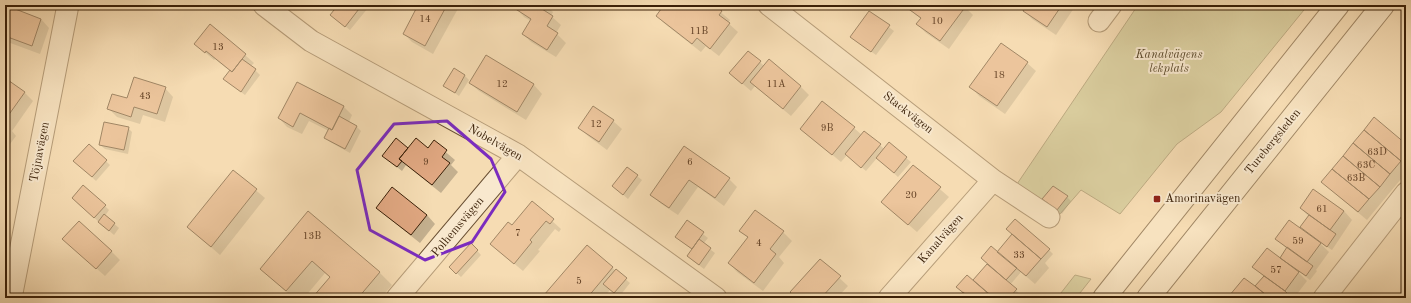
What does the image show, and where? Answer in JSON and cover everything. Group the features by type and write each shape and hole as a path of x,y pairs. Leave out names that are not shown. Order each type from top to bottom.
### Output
{"main road":[{"path":"1104,298 1338,5"},
{"name":"Turebergsleden","path":"1148,298 1383,5"}],"street":[{"name":"Töjnavägen","path":"11,298 68,5"},
{"name":"Nobelvägen","path":"264,5 311,41 518,155 716,298"},
{"name":"Stackvägen","path":"769,5 993,180 1049,216"},
{"name":"Polhemsvägen","path":"398,298 518,155"},
{"name":"Kanalvägen","path":"889,298 993,180"},
{"path":"1324,298 1406,193"}],"highlighted area":[{"path":"447,121 491,159 505,192 472,242 425,260 370,230 357,170 394,124"}],"green space":[{"name":"Kanalvägens lekplats","path":"1138,5 1308,5 1221,112 1177,144 1120,214 1081,190 1060,214 1017,184"},
{"path":"1075,275 1091,279 1076,298 1057,298"}],"building":[{"path":"5,5 41,19 32,46 5,36"},
{"path":"338,5 362,5 345,27 330,15"},
{"path":"418,5 447,5 425,46 403,34"},
{"path":"517,5 544,5 542,9 553,16 547,26 558,33 547,50 522,34 531,19 514,8"},
{"path":"664,5 707,5 710,7 711,5 714,5 722,11 719,15 730,23 710,49 697,38 692,44 656,16"},
{"path":"903,5 966,6 940,41 916,24 921,18"},
{"path":"1026,5 1062,5 1047,27 1023,11"},
{"path":"869,11 890,25 871,52 850,37"},
{"path":"210,24 246,54 232,72 206,51 205,53 194,44"},
{"path":"1001,43 1028,62 997,106 969,87"},
{"path":"748,51 761,61 742,84 729,73"},
{"path":"486,55 534,84 517,112 469,83"},
{"path":"242,59 256,69 241,92 223,79 230,70 232,72"},
{"path":"769,59 801,86 783,109 750,82"},
{"path":"454,68 465,75 455,93 443,86"},
{"path":"134,77 166,87 157,114 134,107 131,117 107,109 112,94 127,98"},
{"path":"5,78 25,92 5,120"},
{"path":"297,82 344,106 332,130 300,113 293,127 278,118"},
{"path":"822,101 855,127 832,155 800,129"},
{"path":"593,106 614,120 599,142 578,128"},
{"path":"339,116 357,126 345,149 324,138 329,128 332,130"},
{"path":"1374,117 1406,144 1406,155 1401,161 1364,130"},
{"path":"104,122 129,127 124,150 99,145"},
{"path":"1364,130 1401,161 1390,174 1353,143"},
{"path":"864,131 881,144 861,168 845,154"},
{"path":"396,138 408,148 399,159 402,161 397,167 382,156"},
{"path":"416,138 428,148 434,140 447,150 442,157 450,163 432,185 399,159"},
{"path":"889,142 907,157 894,173 876,158"},
{"path":"1353,143 1390,174 1380,187 1343,156"},
{"path":"89,144 107,160 92,177 73,161"},
{"path":"684,146 730,178 715,198 689,180 669,208 650,195"},
{"path":"1343,156 1380,187 1369,199 1332,169"},
{"path":"913,165 941,187 908,225 881,202"},
{"path":"627,167 638,175 623,195 612,186"},
{"path":"1332,169 1369,199 1358,212 1321,182"},
{"path":"233,170 257,189 211,247 187,227"},
{"path":"83,185 106,205 94,218 72,198"},
{"path":"1053,186 1068,196 1057,210 1042,199"},
{"path":"392,187 427,215 411,235 376,208"},
{"path":"1313,189 1344,211 1330,230 1300,208"},
{"path":"532,201 554,219 550,224 546,221 530,240 532,242 514,264 490,244 508,222 512,225"},
{"path":"755,210 784,231 770,249 776,254 754,283 728,263 748,237 739,231"},
{"path":"308,211 380,272 358,298 312,298 330,277 312,261 286,291 260,269"},
{"path":"104,214 115,223 109,231 98,222"},
{"path":"1309,215 1336,234 1327,247 1300,227"},
{"path":"1015,219 1050,249 1041,259 1006,229"},
{"path":"687,220 704,232 692,249 675,237"},
{"path":"1289,220 1321,243 1307,262 1275,239"},
{"path":"79,221 112,251 96,269 62,239"},
{"path":"1012,234 1041,259 1026,276 997,252"},
{"path":"699,239 711,248 699,265 687,256"},
{"path":"471,243 478,250 456,274 449,267"},
{"path":"587,245 613,267 587,298 548,298 544,295"},
{"path":"991,246 1017,268 1006,280 981,258"},
{"path":"1287,247 1313,266 1306,276 1280,258"},
{"path":"1267,248 1299,272 1285,291 1252,267"},
{"path":"820,259 841,276 821,298 796,298 790,292"},
{"path":"987,264 1017,289 1009,298 994,298 973,280"},
{"path":"616,269 627,278 614,293 603,284"},
{"path":"967,275 991,296 989,298 970,298 956,287"},
{"path":"1264,276 1290,296 1288,298 1270,298 1255,286"},
{"path":"1244,278 1270,298 1232,298 1229,296"},
{"path":"963,292 970,298 957,298"}],"place":[{"name":"Amorinavägen","path":"1157,199"}]}
